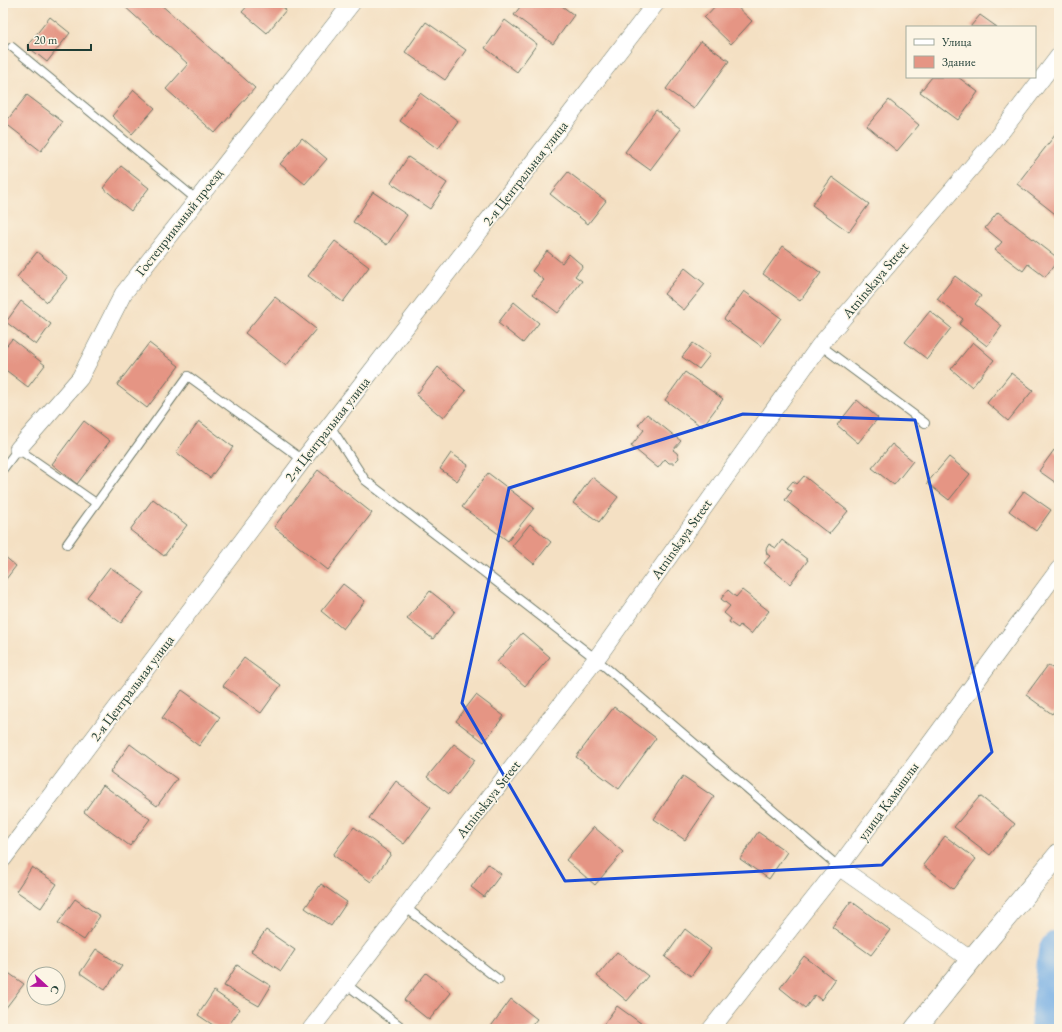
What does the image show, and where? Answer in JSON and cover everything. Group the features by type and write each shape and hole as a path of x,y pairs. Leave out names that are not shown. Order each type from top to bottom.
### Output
{"street":[{"name":"Гостеприимный проезд","path":"18,449 80,378 123,294 352,3"},
{"name":"2-я Центральная улица","path":"3,859 303,460 656,3"},
{"name":"Atninskaya Street","path":"311,1029 596,659 820,345 995,140 1059,56"},
{"name":"улица Камышлы","path":"711,1029 839,867 1059,569"},
{"path":"922,1026 971,960 1059,854"},
{"path":"839,867 971,960"}],"lane":[{"path":"12,47 197,200"},
{"path":"820,345 925,423"},
{"path":"67,544 188,376 303,460"},
{"path":"330,426 365,480 596,659 839,867"},
{"path":"3,469 18,449 96,503"},
{"path":"406,907 499,980"},
{"path":"346,984 404,1029"}],"highlighted area":[{"path":"743,414 915,420 992,752 882,865 565,881 462,703 509,488"}],"building":[{"path":"124,3 159,3 255,88 215,133 166,89 188,64 123,5"},
{"path":"250,3 278,3 286,10 267,33 242,12"},
{"path":"523,3 558,3 574,15 553,44 514,15"},
{"path":"718,3 733,3 752,21 731,44 704,18"},
{"path":"980,15 996,26 971,26"},
{"path":"50,17 70,33 47,62 27,46"},
{"path":"505,20 537,44 517,72 485,48"},
{"path":"426,22 466,50 445,80 405,52"},
{"path":"701,41 729,61 694,109 666,89"},
{"path":"931,78 959,78 978,92 958,120 920,92"},
{"path":"134,90 155,108 132,134 112,116"},
{"path":"420,93 458,121 438,149 400,121"},
{"path":"27,95 63,122 41,151 5,123"},
{"path":"889,100 919,125 897,151 867,126"},
{"path":"656,110 681,129 650,170 625,152"},
{"path":"1059,130 1059,217 1017,184"},
{"path":"302,138 327,159 305,184 280,164"},
{"path":"408,157 447,183 430,209 391,183"},
{"path":"121,166 149,188 131,211 103,188"},
{"path":"568,172 606,201 588,224 550,194"},
{"path":"832,177 869,204 849,232 812,205"},
{"path":"373,192 407,215 387,245 353,222"},
{"path":"998,212 1059,259 1045,277 1028,264 1023,271 995,250 1002,242 985,228"},
{"path":"335,241 369,267 343,302 308,276"},
{"path":"783,246 821,273 800,301 763,274"},
{"path":"547,251 562,263 569,254 583,266 575,276 582,281 558,313 533,294 544,280 532,271"},
{"path":"37,252 68,277 47,302 17,277"},
{"path":"685,268 705,284 684,310 664,294"},
{"path":"955,276 981,296 975,304 1002,326 987,346 959,324 963,319 937,299"},
{"path":"744,291 781,318 761,346 724,319"},
{"path":"275,297 316,329 286,366 245,333"},
{"path":"21,301 51,324 36,345 6,322"},
{"path":"514,302 539,323 523,343 498,323"},
{"path":"930,311 951,328 927,359 905,342"},
{"path":"12,339 45,365 28,387 3,368 3,350"},
{"path":"973,342 994,360 972,387 951,369"},
{"path":"149,343 179,366 147,408 117,385"},
{"path":"693,343 710,355 699,369 682,357"},
{"path":"438,367 466,391 443,418 416,395"},
{"path":"685,372 723,399 702,427 665,400"},
{"path":"1011,373 1033,390 1008,421 987,403"},
{"path":"857,400 878,418 858,443 837,425"},
{"path":"647,414 681,441 673,450 677,453 679,458 674,463 669,463 665,459 658,468 631,446 644,430 638,425"},
{"path":"84,421 110,441 77,484 52,464"},
{"path":"199,421 233,447 210,478 176,452"},
{"path":"892,444 913,461 894,485 872,468"},
{"path":"1054,450 1059,454 1059,485 1039,471"},
{"path":"451,453 468,465 457,481 440,469"},
{"path":"949,457 970,474 949,500 927,483"},
{"path":"318,470 372,513 328,570 274,527"},
{"path":"488,473 534,508 508,541 462,507"},
{"path":"804,476 848,511 829,534 785,500 792,491 787,488 793,481 797,484"},
{"path":"592,477 618,497 599,522 573,503"},
{"path":"1024,491 1051,510 1036,531 1009,511"},
{"path":"153,499 187,525 164,556 130,530"},
{"path":"530,524 551,542 534,564 512,546"},
{"path":"782,540 808,560 790,584 764,563 770,556 767,554 766,549 769,544 776,548"},
{"path":"3,555 16,566 3,583"},
{"path":"110,567 144,592 121,623 87,597"},
{"path":"343,584 365,601 343,629 321,611"},
{"path":"728,590 736,597 742,590 769,611 751,634 740,625 738,628 729,622 731,619 724,613 730,606 721,599"},
{"path":"430,591 455,611 433,639 407,619"},
{"path":"522,633 550,657 525,686 497,662"},
{"path":"244,658 281,685 261,713 223,686"},
{"path":"1048,665 1059,673 1059,705 1052,714 1026,695"},
{"path":"182,690 220,717 199,746 162,718"},
{"path":"476,695 504,716 484,742 456,721"},
{"path":"614,707 656,738 619,789 576,757"},
{"path":"130,744 177,779 157,806 110,772"},
{"path":"454,744 475,760 449,794 427,777"},
{"path":"683,776 714,797 685,840 654,819"},
{"path":"396,781 431,808 404,844 369,818"},
{"path":"103,785 150,819 130,846 84,812"},
{"path":"980,796 1015,824 990,855 954,827"},
{"path":"354,827 391,854 371,882 333,855"},
{"path":"594,827 623,852 595,885 566,860"},
{"path":"758,832 787,852 769,879 740,859"},
{"path":"945,836 976,859 953,889 923,865"},
{"path":"488,864 501,874 484,897 471,887"},
{"path":"32,867 57,884 41,908 16,891"},
{"path":"321,884 347,902 331,926 305,908"},
{"path":"75,899 100,916 84,940 58,923"},
{"path":"851,901 890,930 871,955 832,927"},
{"path":"685,929 711,949 691,976 665,957"},
{"path":"266,930 295,950 281,971 251,951"},
{"path":"96,949 122,966 105,990 80,973"},
{"path":"617,952 648,976 627,1001 597,976"},
{"path":"804,956 835,980 821,1000 815,995 805,1008 780,988"},
{"path":"237,965 271,986 259,1006 224,986"},
{"path":"3,969 24,984 5,1009 3,1007"},
{"path":"426,973 451,993 429,1020 404,1000"},
{"path":"214,991 240,1009 226,1029 219,1029 198,1015"},
{"path":"511,999 537,1019 529,1029 489,1029"},
{"path":"617,1006 649,1029 600,1029"}],"waterway":[{"path":"1049,1029 1057,952 1059,949"}]}
